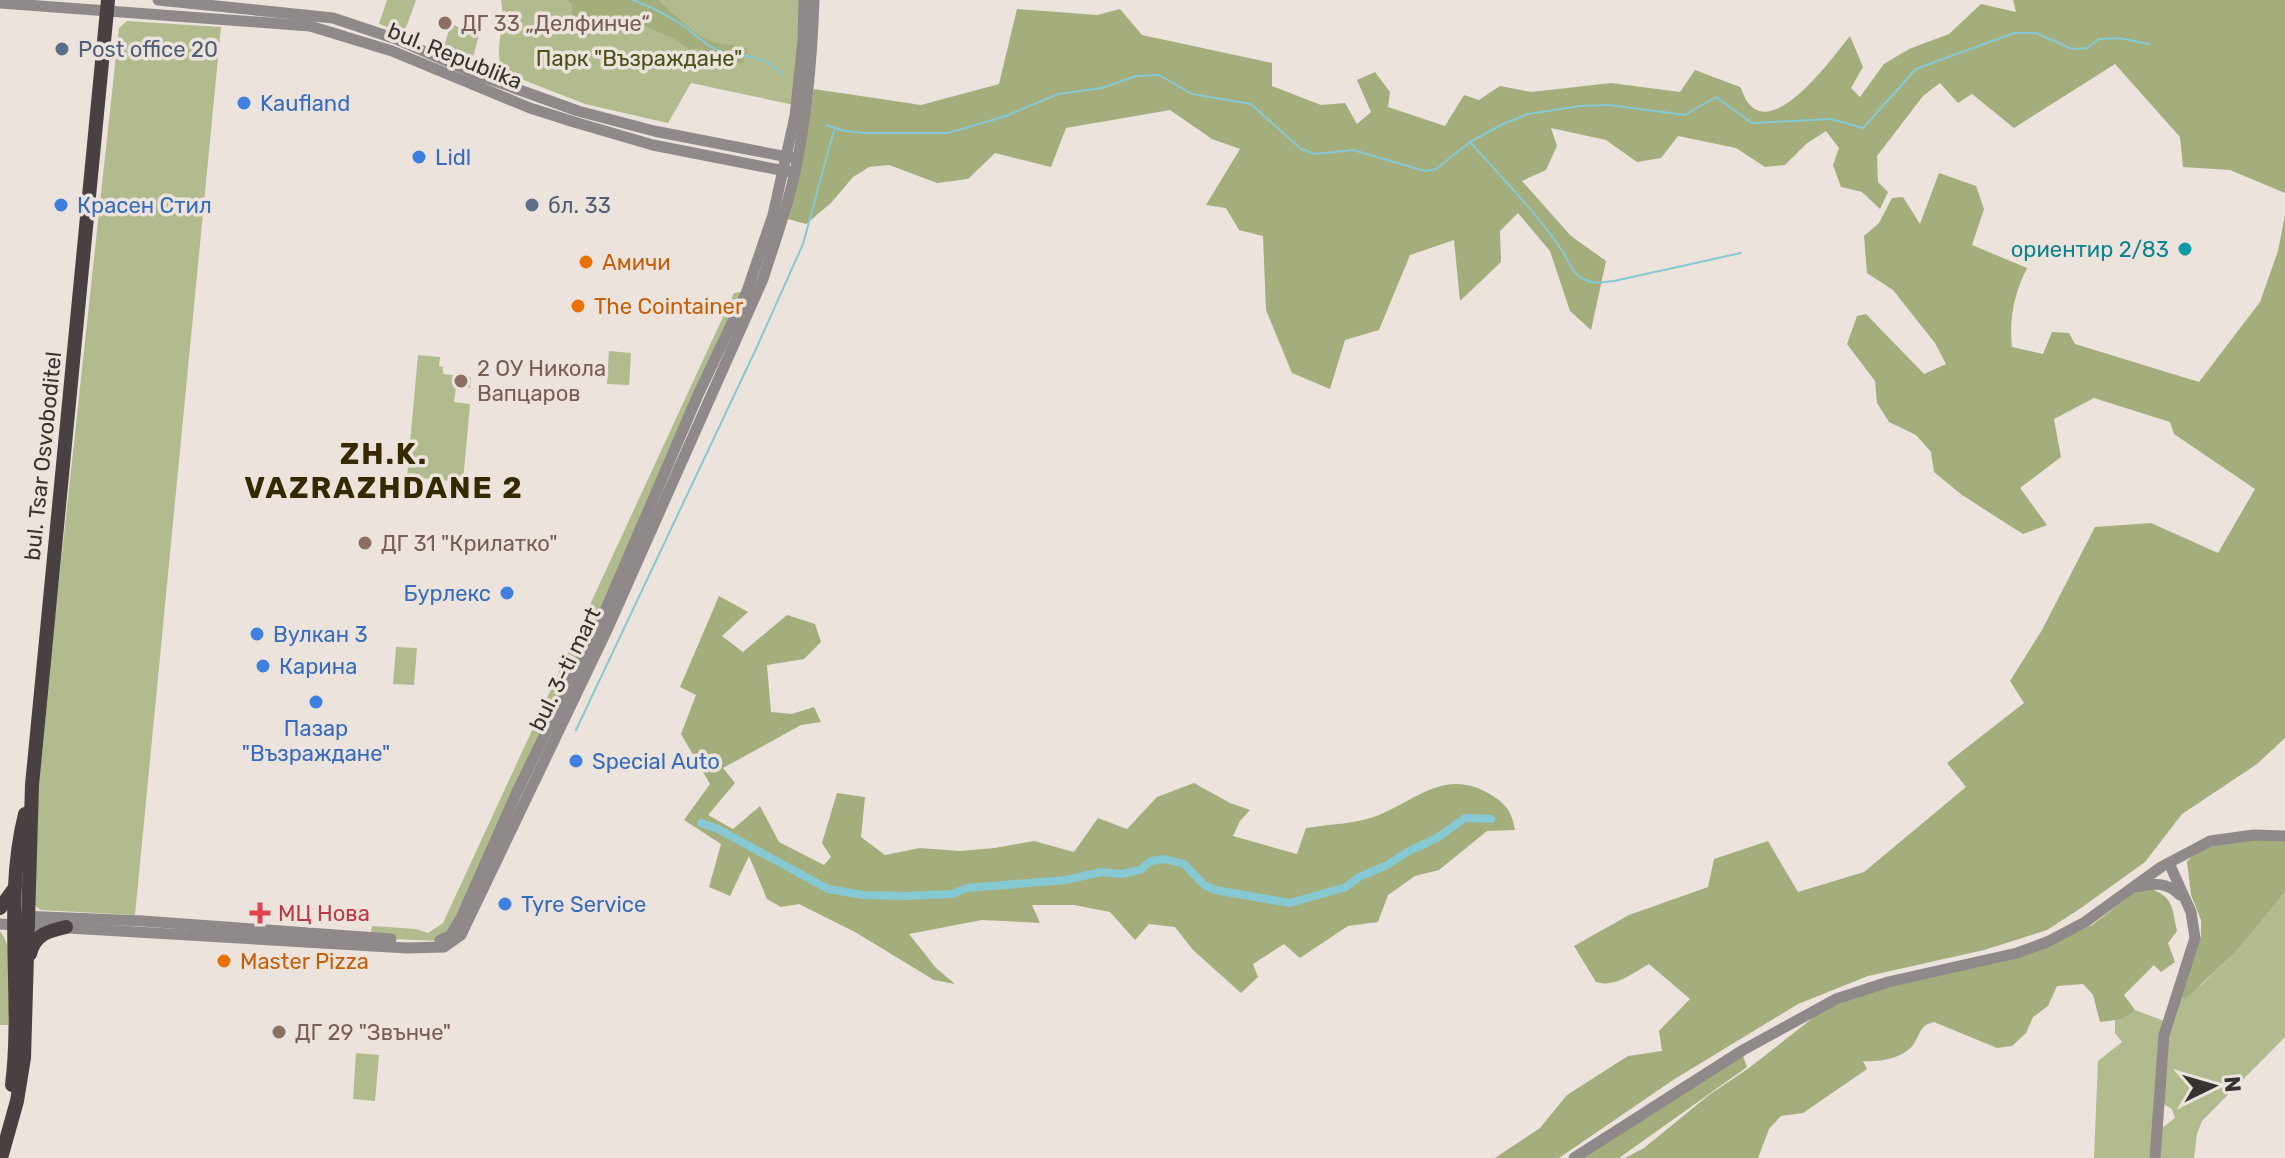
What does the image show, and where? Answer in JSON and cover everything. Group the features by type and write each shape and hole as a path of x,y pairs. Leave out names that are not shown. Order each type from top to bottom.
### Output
{"main road":[{"name":"bul. Tsar Osvoboditel","path":"27,979 14,921 32,785 76,359 108,5"},
{"name":"bul. Tsar Osvoboditel","path":"0,1136 13,1077 14,921 19,840 32,785"},
{"path":"0,908 16,885"},
{"path":"1,1158 22,1077 27,979 35,940 49,931 66,927"}],"street":[{"name":"bul. Republika","path":"158,0 333,18 396,39 478,75 578,111 654,131 792,158"},
{"name":"bul. 3-ti mart","path":"792,158 804,0"},
{"name":"bul. 3-ti mart","path":"14,921 66,927 407,948 444,947 461,935 631,578 763,279 810,74 814,0"},
{"name":"bul. Republika","path":"0,3 108,5 333,31 392,51 530,108 574,122 653,145 789,172"},
{"name":"bul. 3-ti mart","path":"14,921 143,921 406,940 437,941 450,936 605,611 698,395 747,291 789,172"},
{"path":"1574,1158 1743,1050 1836,999 1888,982 2017,953 2068,932 2183,854 2210,841 2227,837 2285,836"},
{"path":"2183,854 2179,876 2185,901"},
{"path":"2155,1158 2164,1035 2195,938 2194,924 2169,863"},
{"path":"2133,888 2159,883 2177,891 2185,901"}],"green space":[{"path":"387,0 416,0 404,33 379,24"},
{"name":"Парк \"Възраждане\"","path":"501,0 799,0 801,24 794,105 691,83 668,123 585,104 500,71"},
{"path":"567,0 659,0 704,38 748,49 742,64 712,56 697,48 689,49 631,20 595,15 573,18 572,4"},
{"path":"2013,0 2285,0 2285,193 2230,170 2183,167 2180,137 2115,64 2014,128 1972,94 1958,103 1940,83 1923,96 1877,156 1878,182 1888,192 1880,209 1862,192 1841,187 1833,165 1839,148 1826,131 1806,144 1785,165 1765,167 1736,148 1678,136 1661,158 1637,162 1606,140 1551,128 1557,146 1546,170 1522,181 1571,236 1606,261 1591,330 1570,311 1550,251 1518,213 1500,231 1501,262 1460,301 1454,240 1410,255 1379,330 1345,340 1330,389 1292,373 1266,310 1263,236 1239,230 1226,208 1206,205 1240,149 1212,139 1170,110 1066,128 1051,167 995,153 968,179 937,183 889,165 869,167 853,177 831,203 806,224 788,219 814,89 921,105 999,84 1017,9 1097,15 1120,9 1142,35 1272,63 1272,86 1321,105 1345,103 1357,124 1371,112 1357,80 1375,72 1390,92 1388,107 1445,126 1464,95 1479,100 1500,86 1531,92 1611,83 1680,92 1695,70 1740,87 1749,104 1761,111 1774,110 1804,89 1850,36 1863,67 1851,88 1860,97 1884,64 1909,49 1949,34 1981,4 2016,12"},
{"path":"127,21 221,27 135,915 40,910 32,902 36,793 119,28"},
{"path":"451,24 479,35 472,61 443,49"},
{"path":"1939,173 1976,186 1984,209 1972,245 2027,268 2014,306 2012,347 2043,354 2052,332 2069,333 2075,344 2199,382 2260,302 2278,251 2285,215 2285,738 2257,764 2182,814 2145,862 2047,930 1984,950 1868,976 1798,1004 1673,1080 1559,1158 1495,1158 1540,1128 1567,1095 1628,1056 1662,1051 1659,1031 1690,999 1649,964 1617,981 1596,982 1574,946 1629,915 1708,887 1714,859 1768,841 1798,892 1864,872 1966,787 1947,763 2024,703 2010,681 2042,630 2095,527 2151,523 2218,553 2255,489 2174,434 2170,422 2094,398 2054,419 2061,457 2020,488 2047,525 2023,534 1962,495 1934,472 1931,452 1916,435 1889,422 1877,403 1875,381 1847,344 1857,316 1866,314 1924,374 1946,364 1935,343 1893,290 1867,273 1864,236 1879,223 1892,198 1903,197 1920,224"},
{"path":"747,291 461,918 437,941 370,938 372,926 416,929 428,933 443,923 734,293"},
{"path":"609,351 631,353 629,385 607,384"},
{"path":"418,355 440,357 439,366 443,367 443,374 471,377 470,388 456,387 454,402 470,404 463,482 407,477"},
{"path":"719,596 748,612 722,636 743,652 787,615 815,624 821,642 804,659 767,665 771,712 792,714 814,707 821,722 801,725 723,768 735,783 708,815 733,829 760,806 779,842 824,865 831,857 822,843 837,793 865,797 861,837 885,855 920,848 959,851 1034,841 1074,852 1098,818 1127,829 1157,797 1194,783 1250,810 1233,836 1297,854 1306,828 1371,818 1434,788 1448,785 1462,784 1493,796 1508,810 1515,830 1487,831 1439,870 1415,876 1388,895 1378,922 1348,926 1300,958 1284,944 1253,964 1258,977 1241,993 1193,950 1175,927 1149,924 1135,940 1110,912 1074,905 1032,905 1040,923 982,920 909,934 936,968 955,984 934,980 855,932 799,904 781,907 767,899 749,856 730,896 709,887 721,844 684,820 710,784 681,734 696,695 680,687"},
{"path":"396,647 417,648 414,685 393,684"},
{"path":"2285,839 2285,892 2236,952 2185,999 2181,996 2201,936 2201,920 2191,895 2187,862 2196,853 2219,843"},
{"path":"2151,889 2164,896 2173,910 2177,931 2168,943 2175,962 2161,972 2154,965 2124,995 2135,1010 2123,1019 2100,1022 2093,995 2083,984 2057,986 2048,1006 2033,1017 2026,1033 2012,1046 1997,1048 1934,1022 1929,1023 1903,1054 1883,1060 1863,1061 1867,1069 1803,1113 1781,1116 1769,1129 1758,1158 1625,1158 1644,1148 1823,1010 1879,988 2016,957 2092,925 2134,893"},
{"path":"2285,892 2285,1037 2202,1121 2194,1158 2160,1158 2162,1128 2175,1118 2172,1109 2162,1103 2171,1016 2180,990 2200,986 2236,952"},
{"path":"0,931 9,951 8,1025 0,1025"},
{"path":"2135,1010 2167,1022 2155,1158 2094,1158 2098,1061 2122,1042 2115,1033 2115,1020 2123,1019"},
{"path":"356,1053 379,1055 375,1101 353,1099"},
{"path":"1742,1053 1747,1067 1619,1158 1580,1158"}],"waterway":[{"path":"633,0 672,18 715,49 761,59 783,75"},
{"path":"827,125 865,133 948,133 1006,116 1058,94 1102,88 1136,76 1159,75 1192,94 1251,104 1301,149 1315,154 1353,150 1425,171 1436,169 1470,142 1528,114 1609,105 1685,115 1716,97 1752,123 1831,119 1863,128 1916,69 2014,33 2036,33 2072,49 2087,48 2099,39 2119,38 2149,44"},
{"path":"576,730 803,244 834,130"},
{"path":"1471,143 1540,221 1576,273 1587,281 1614,281 1741,253"},
{"path":"701,823 718,829 828,889 863,895 952,894 967,888 1066,880 1101,872 1121,874 1140,870 1151,861 1165,859 1184,864 1204,885 1215,890 1290,903 1346,887 1359,877 1437,838 1465,818 1491,819"}],"place":[{"name":"ДГ 33 „Делфинче“","path":"445,23"},
{"name":"Post office 20","path":"62,49"},
{"name":"Kaufland","path":"244,103"},
{"name":"Lidl","path":"419,157"},
{"name":"Красен Стил","path":"61,205"},
{"name":"бл. 33","path":"532,205"},
{"name":"ориентир 2/83","path":"2185,249"},
{"name":"Амичи","path":"586,262"},
{"name":"The Cointainer","path":"578,306"},
{"name":"2 ОУ Никола Вапцаров","path":"461,381"},
{"name":"ДГ 31 \"Крилатко\"","path":"365,543"},
{"name":"Бурлекс","path":"507,593"},
{"name":"Вулкан 3","path":"257,634"},
{"name":"Карина","path":"263,666"},
{"name":"Пазар \"Възраждане\"","path":"316,702"},
{"name":"Special Auto","path":"576,761"},
{"name":"Tyre Service","path":"505,904"},
{"name":"МЦ Нова","path":"260,913"},
{"name":"Master Pizza","path":"224,961"},
{"name":"ДГ 29 \"Звънче\"","path":"279,1032"}],"district":[{"name":"ZH.K. VAZRAZHDANE 2","path":"384,471"}]}
